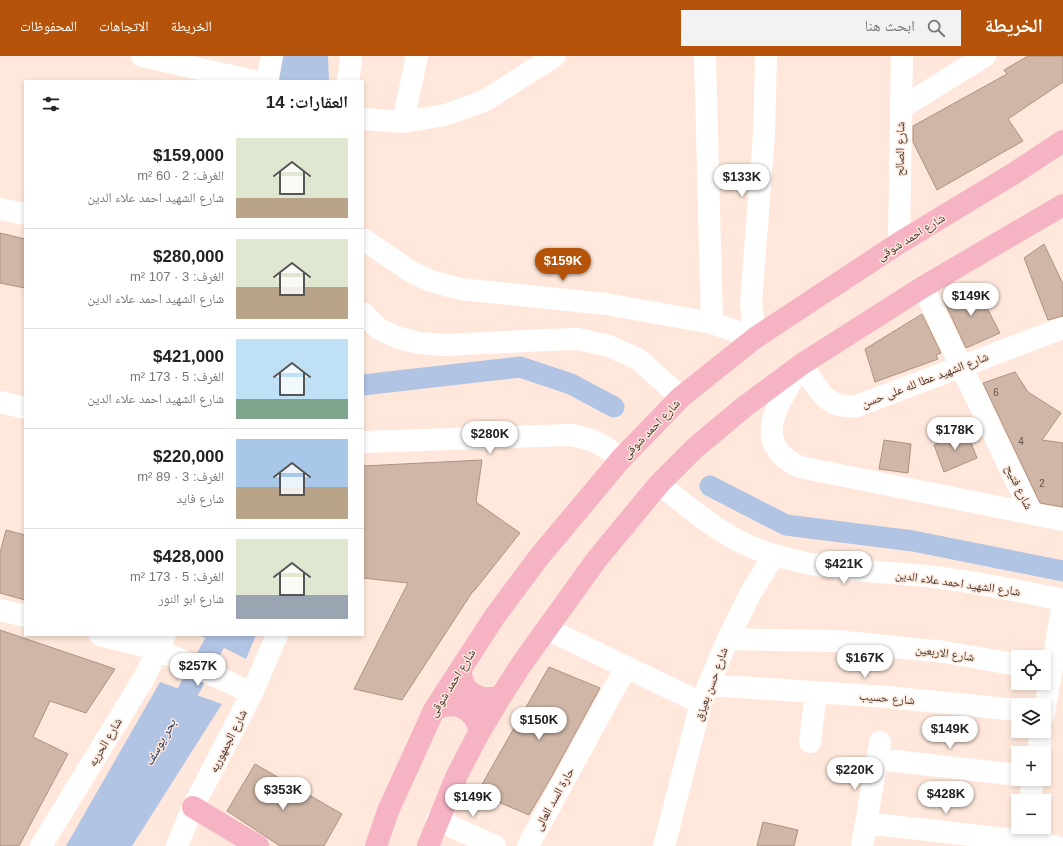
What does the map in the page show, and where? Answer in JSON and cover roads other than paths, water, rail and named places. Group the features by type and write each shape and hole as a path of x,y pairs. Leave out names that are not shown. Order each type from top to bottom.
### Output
{"main road":[{"name":"شارع احمد شوقى","path":"376,846 388,811 434,710 495,616 538,557 621,459 681,397 755,338 899,243 1013,174 1063,141"},
{"path":"428,846 437,820 458,775 480,731 501,696 597,559 659,484 702,443 744,407 802,364 923,287 1061,212"},
{"path":"461,668 463,681 470,692 485,699 493,699 501,696"},
{"path":"434,710 441,706 448,705 463,708 474,717 480,731"},
{"path":"193,807 258,846"}],"street":[{"path":"142,56 250,80"},
{"path":"267,80 272,56"},
{"path":"348,80 351,61 350,56"},
{"path":"403,122 417,56"},
{"path":"364,119 403,122 445,115 484,101 555,56"},
{"path":"705,56 712,323"},
{"path":"364,241 413,273 431,281 460,289 606,304 712,323 755,338 751,303 764,134 766,56"},
{"name":"شارع الصالح","path":"899,243 902,56"},
{"path":"901,108 985,56"},
{"path":"0,209 24,214"},
{"name":"شارع فتيح","path":"923,287 1032,514"},
{"path":"364,314 379,329 399,338 419,343 444,345 578,340 609,346 638,359 681,397"},
{"name":"شارع الشهيد عطا لله على حسن","path":"802,364 822,396 838,406 857,406 1063,328"},
{"path":"802,364 775,412 772,423 772,434 775,445 781,455 800,468 1063,520"},
{"path":"0,402 24,408"},
{"path":"364,442 570,435 585,437 599,442 621,459"},
{"name":"شارع الشهيد احمد علاء الدين","path":"659,484 731,538 774,555 807,564 935,577 1063,600"},
{"name":"شارع حسن بعيزق","path":"664,846 705,694 728,639 749,596 774,555"},
{"path":"1051,657 1063,603"},
{"path":"0,610 24,616"},
{"path":"547,629 626,667 705,694"},
{"path":"109,636 162,642 252,693"},
{"name":"شارع الجمهوريه","path":"177,846 193,807 252,693 277,636"},
{"name":"شارع الاربعين","path":"728,639 836,642 944,652 1011,664"},
{"name":"شارع الحريه","path":"41,846 144,678 162,642"},
{"name":"حارة السد العالى","path":"528,846 626,667"},
{"path":"810,742 816,692"},
{"name":"شارع حسيب","path":"705,694 816,692 888,697 1011,709"},
{"path":"862,846 879,750 1011,774"},
{"path":"437,820 495,846"},
{"path":"866,823 1023,838 1055,846"}],"water":[{"path":"283,56 328,56 329,80 279,80"},
{"path":"201,636 256,636 246,659"},
{"path":"160,682 222,704 132,846 66,846"}],"waterway":[{"path":"364,385 520,367 571,384 614,407"},
{"path":"710,486 786,525 913,541 1063,571"},
{"name":"بحر يوسف","path":"174,717 218,636"}]}
